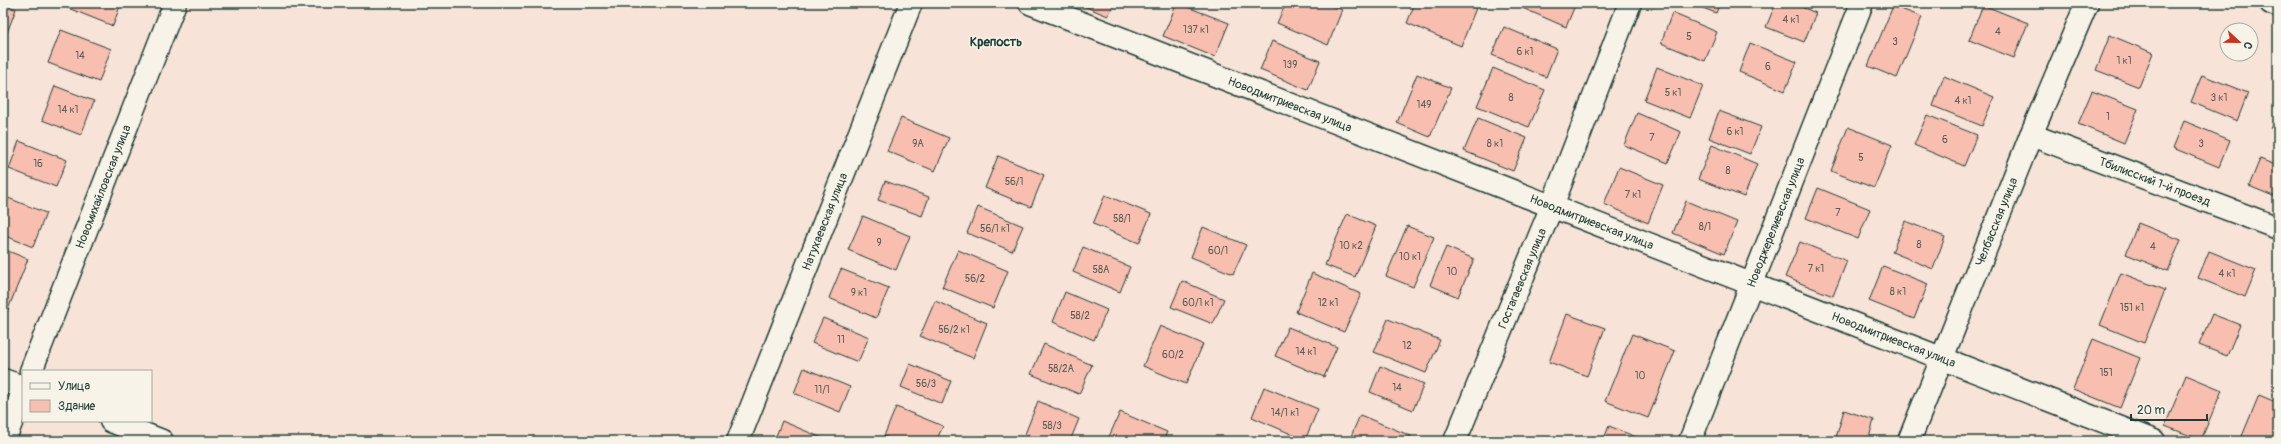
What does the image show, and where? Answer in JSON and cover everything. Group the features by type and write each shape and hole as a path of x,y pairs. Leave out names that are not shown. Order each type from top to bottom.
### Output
{"street":[{"name":"Новомихайловская улица","path":"31,370 175,3"},
{"name":"Натухаевская улица","path":"738,441 911,3"},
{"name":"Новодмитриевская улица","path":"1030,3 2154,441"},
{"name":"Гостагаевская улица","path":"1455,441 1552,206 1630,3"},
{"name":"Новоджерелиевская улица","path":"1690,441 1862,3"},
{"name":"Челбасская улица","path":"1909,441 2031,135 2086,3"},
{"path":"2271,3 2278,6"},
{"name":"Тбилисский 1-й проезд","path":"2031,135 2278,228"},
{"path":"3,380 22,387"},
{"path":"4,441 22,395"},
{"path":"114,422 162,441"}],"building":[{"path":"64,3 121,3 113,26 63,6"},
{"path":"1076,3 1114,3 1108,16"},
{"path":"1177,3 1229,23 1215,57 1163,36"},
{"path":"1286,3 1326,3 1342,10 1328,45 1277,23"},
{"path":"1415,3 1464,3 1476,8 1461,46 1407,23"},
{"path":"1511,3 1576,3 1566,27"},
{"path":"1690,3 1720,3 1716,13"},
{"path":"1776,3 1792,3 1816,13 1804,42 1766,27"},
{"path":"3,4 16,9 5,38 3,37"},
{"path":"1983,5 2028,23 2014,58 1969,40"},
{"path":"1893,6 1922,17 1897,78 1868,66"},
{"path":"1672,13 1717,32 1705,61 1661,43"},
{"path":"1504,27 1557,49 1546,77 1492,55"},
{"path":"61,30 111,49 99,82 48,63"},
{"path":"2110,35 2153,53 2139,87 2096,70"},
{"path":"1272,41 1320,61 1308,90 1260,70"},
{"path":"1750,43 1797,62 1785,91 1739,72"},
{"path":"1657,67 1703,86 1690,118 1644,100"},
{"path":"1493,68 1545,90 1529,127 1477,106"},
{"path":"1417,74 1451,88 1430,137 1397,123"},
{"path":"2202,75 2248,93 2237,121 2191,102"},
{"path":"1944,76 1994,97 1982,126 1933,106"},
{"path":"55,86 94,101 81,135 42,120"},
{"path":"2092,91 2138,109 2124,143 2078,124"},
{"path":"1719,111 1761,127 1750,154 1709,138"},
{"path":"1637,113 1681,132 1668,163 1624,145"},
{"path":"2278,113 2278,132 2271,129"},
{"path":"1927,115 1977,135 1964,166 1914,145"},
{"path":"901,118 949,138 935,171 887,151"},
{"path":"1478,118 1527,138 1513,171 1464,151"},
{"path":"2184,121 2230,140 2219,167 2173,148"},
{"path":"1848,127 1892,145 1874,188 1831,171"},
{"path":"19,141 67,160 56,187 9,169"},
{"path":"1712,145 1757,164 1744,197 1698,179"},
{"path":"998,156 1044,175 1031,207 985,188"},
{"path":"2260,159 2278,166 2278,198 2249,186"},
{"path":"1619,167 1663,185 1648,223 1604,204"},
{"path":"885,181 929,197 922,216 878,200"},
{"path":"1818,188 1870,209 1858,239 1806,218"},
{"path":"1105,195 1151,214 1139,243 1093,224"},
{"path":"3,196 46,213 33,247 3,235"},
{"path":"1686,201 1737,222 1724,254 1673,233"},
{"path":"978,207 1023,226 1012,251 967,233"},
{"path":"1347,214 1376,226 1355,277 1325,265"},
{"path":"863,216 910,236 896,270 848,250"},
{"path":"1905,221 1945,237 1933,269 1892,252"},
{"path":"2138,223 2181,240 2168,271 2126,254"},
{"path":"1407,226 1434,237 1413,287 1386,276"},
{"path":"1203,227 1246,245 1233,274 1191,257"},
{"path":"1800,242 1847,261 1833,296 1785,277"},
{"path":"1083,247 1130,267 1120,292 1073,272"},
{"path":"1446,247 1474,259 1458,297 1430,285"},
{"path":"3,249 28,259 7,312 3,310"},
{"path":"958,250 1008,271 993,308 942,287"},
{"path":"2209,251 2256,270 2245,297 2198,278"},
{"path":"1883,266 1928,284 1914,319 1869,301"},
{"path":"841,269 889,288 876,318 829,298"},
{"path":"1312,273 1361,294 1344,332 1296,312"},
{"path":"2121,273 2165,290 2144,343 2100,325"},
{"path":"1182,281 1224,299 1213,324 1171,307"},
{"path":"1065,292 1107,310 1094,340 1053,322"},
{"path":"935,301 987,323 973,358 920,336"},
{"path":"1567,314 1605,328 1587,376 1549,362"},
{"path":"2212,314 2240,325 2227,356 2199,345"},
{"path":"823,318 869,337 858,362 812,343"},
{"path":"1388,319 1440,340 1426,373 1374,352"},
{"path":"1160,326 1203,344 1186,384 1143,366"},
{"path":"1288,327 1337,347 1324,377 1275,356"},
{"path":"1632,334 1675,351 1648,418 1605,401"},
{"path":"2093,339 2140,358 2120,408 2073,389"},
{"path":"1044,344 1092,365 1079,394 1031,374"},
{"path":"910,364 951,381 942,404 901,387"},
{"path":"1380,366 1424,384 1413,410 1370,392"},
{"path":"804,368 850,387 840,412 794,393"},
{"path":"2186,375 2222,390 2201,440 2165,426"},
{"path":"1264,387 1318,409 1305,440 1252,417"},
{"path":"2259,395 2278,403 2278,430 2274,441 2240,441"},
{"path":"1038,401 1079,419 1070,441 1042,441 1025,434"},
{"path":"896,407 943,426 936,441 895,441 884,436"},
{"path":"1844,410 1874,420 1868,441 1835,441"},
{"path":"1120,412 1167,432 1163,441 1114,441 1108,439"},
{"path":"1360,415 1411,436 1408,441 1349,441"},
{"path":"782,421 827,440 827,441 774,441"},
{"path":"1609,426 1636,437 1635,441 1603,441"}],"district":[{"name":"Крепость","path":"996,42"}]}
